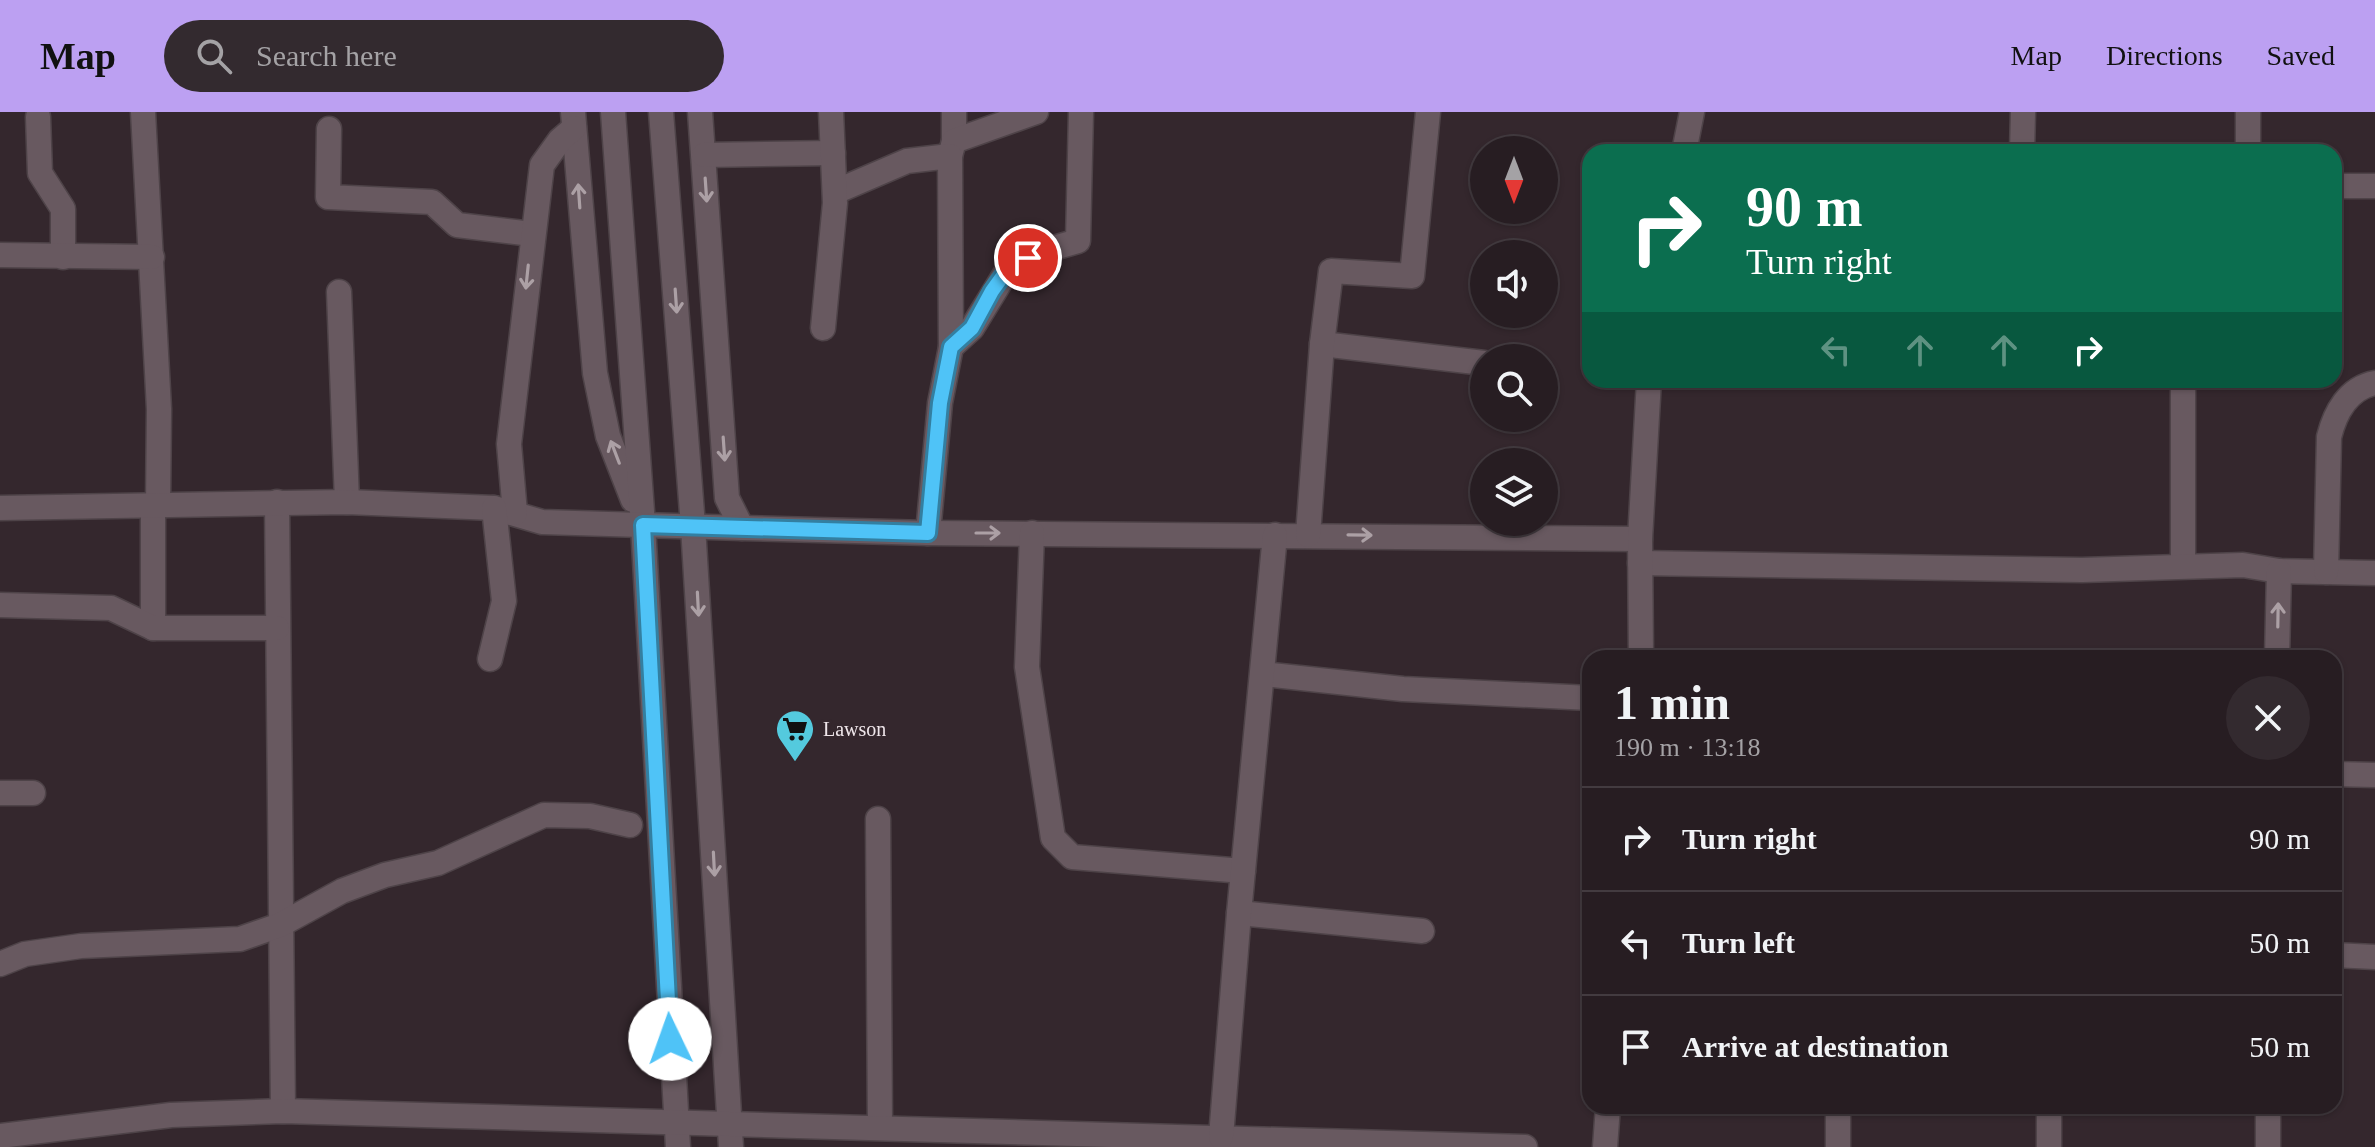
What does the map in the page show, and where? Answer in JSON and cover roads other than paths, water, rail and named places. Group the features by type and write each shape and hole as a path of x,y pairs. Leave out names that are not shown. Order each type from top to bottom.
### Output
{"street":[{"path":"143,112 159,409 153,628"},
{"path":"613,112 643,525 678,1147"},
{"path":"661,112 693,526 730,1135"},
{"path":"700,112 727,498 742,528"},
{"path":"823,328 835,192 831,112"},
{"path":"928,533 940,403 951,347 954,112"},
{"path":"835,192 907,161 952,149 1036,112"},
{"path":"951,347 972,328 1010,266 1078,241 1081,112"},
{"path":"1308,535 1322,344 1331,271 1412,276 1428,112"},
{"path":"1686,144 1692,112"},
{"path":"2022,144 2023,112"},
{"path":"2248,112 2248,144"},
{"path":"38,117 40,173 63,209 63,257"},
{"path":"573,120 595,373 608,436 643,525"},
{"path":"490,659 504,601 509,444 542,165 573,120"},
{"path":"329,129 328,197 432,202 457,225 532,234"},
{"path":"704,155 833,153"},
{"path":"2342,186 2375,186"},
{"path":"0,255 152,257"},
{"path":"339,292 347,502"},
{"path":"1322,344 1470,361"},
{"path":"2326,572 2331,429 2342,405 2355,391 2375,383"},
{"path":"1641,650 1640,539 1649,388"},
{"path":"2183,388 2183,566"},
{"path":"277,502 283,1111"},
{"path":"0,508 347,502 505,511 542,522 742,528 928,533 1640,539"},
{"path":"1032,533 1027,667 1053,838 1072,857 1243,871"},
{"path":"1221,1137 1275,535"},
{"path":"1640,563 2082,570 2243,565 2279,571 2375,573"},
{"path":"2277,650 2279,571"},
{"path":"0,605 111,608 153,628 277,628"},
{"path":"1263,674 1403,689 1582,698"},
{"path":"2342,774 2375,775"},
{"path":"0,793 33,793"},
{"path":"0,964 25,954 81,946 240,939 280,925 342,891 385,875 438,863 544,815 590,816 630,825"},
{"path":"878,819 880,1127"},
{"path":"1239,913 1422,931"},
{"path":"2342,955 2375,957"},
{"path":"0,1136 34,1139 171,1115 283,1111 676,1121 730,1135 880,1127 991,1139 1221,1137 1525,1147"},
{"path":"1605,1147 1607,1114"},
{"path":"1838,1114 1838,1147"},
{"path":"2049,1114 2049,1147"},
{"path":"2268,1114 2268,1147"}],"place":[{"name":"Lawson","path":"795,763"}]}
